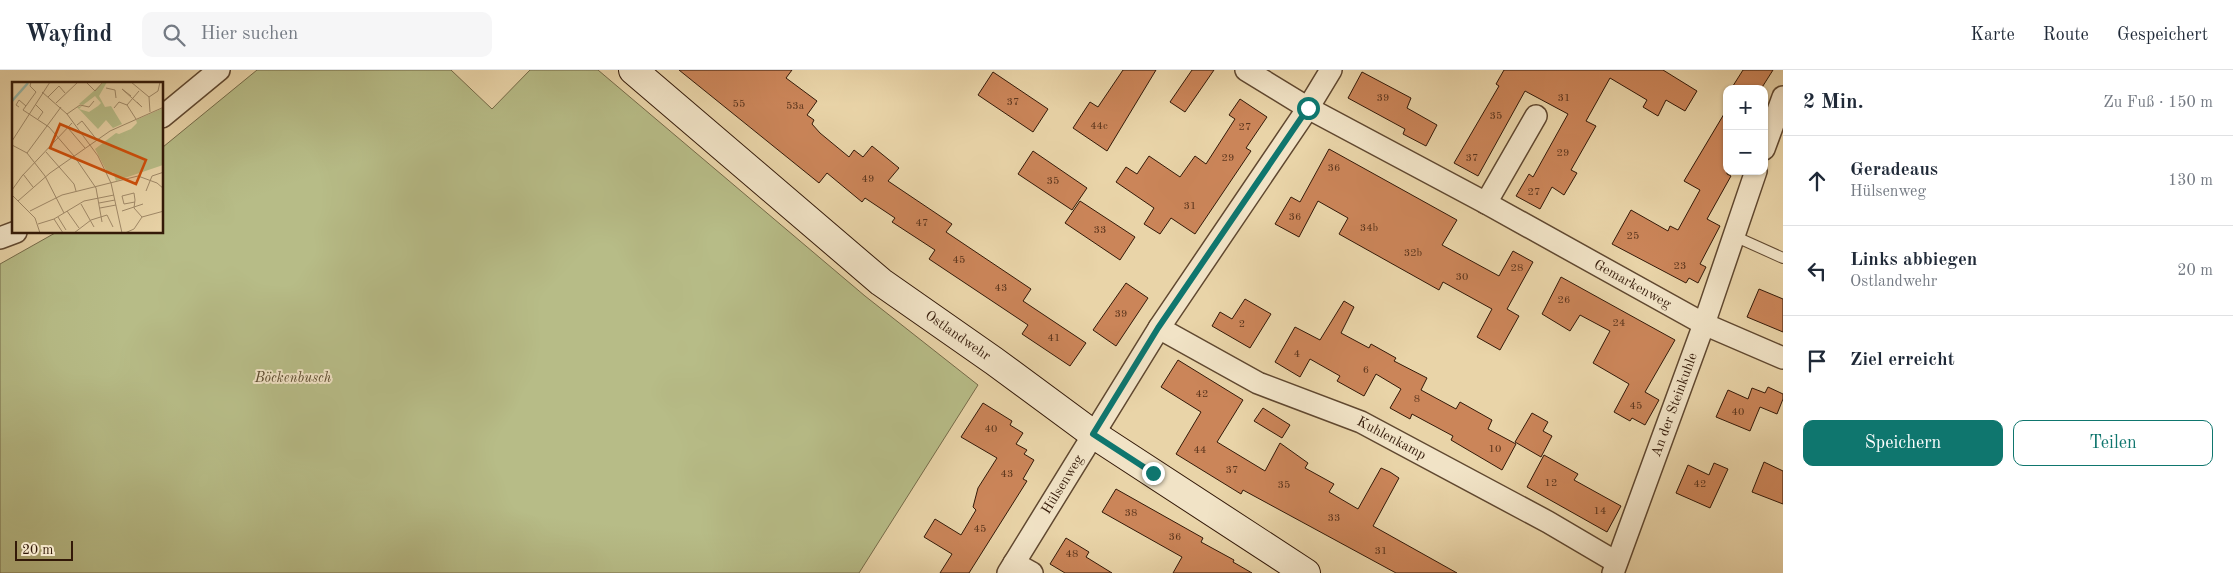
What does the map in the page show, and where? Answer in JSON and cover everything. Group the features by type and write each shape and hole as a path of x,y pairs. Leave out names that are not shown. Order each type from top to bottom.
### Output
{"street":[{"path":"164,116 219,70"},
{"name":"Ostlandwehr","path":"633,70 882,282 1093,434 1306,573"},
{"name":"Gemarkenweg","path":"1246,70 1308,108 1486,203 1704,324 1783,358"},
{"name":"Hülsenweg","path":"1018,570 1093,434 1158,328 1308,108 1331,70"},
{"path":"1768,137 1783,97"},
{"path":"1486,203 1536,116"},
{"name":"An der Steinkuhle","path":"1615,568 1704,324 1755,175"},
{"path":"0,238 12,234"},
{"name":"Kuhlenkamp","path":"1158,328 1258,384 1361,422 1548,522 1615,568"}],"lane":[{"path":"1734,236 1783,258"}],"green space":[{"name":"Böckenbusch","path":"257,70 451,70 492,109 530,70 598,70 865,296 978,385 859,573 0,573 0,264 53,234 164,234 164,146"}],"building":[{"path":"679,70 792,70 786,78 817,101 807,115 814,120 812,124 820,133 849,157 854,150 863,157 872,146 899,168 888,181 952,224 946,232 1031,289 1023,301 1086,343 1070,366 1022,334 1028,325 929,259 935,250 892,222 895,218 865,198 862,202 827,173 819,183"},
{"path":"1123,70 1156,70 1107,151 1073,128 1090,102 1098,107"},
{"path":"1192,70 1214,70 1185,112 1170,102"},
{"path":"1504,70 1663,70 1697,91 1685,111 1666,100 1658,116 1643,107 1647,100 1610,78 1586,121 1596,126 1571,170 1577,173 1564,195 1552,187 1540,209 1516,196 1529,174 1533,177 1568,114 1525,91 1478,176 1454,163 1499,86 1496,84"},
{"path":"1743,70 1773,70 1764,85 1734,85"},
{"path":"993,72 1048,109 1033,132 978,95"},
{"path":"1362,72 1411,98 1407,108 1437,125 1426,146 1403,134 1405,129 1348,98"},
{"path":"1240,99 1267,117 1246,148 1251,151 1195,234 1171,218 1160,234 1144,224 1154,208 1116,182 1126,167 1137,174 1149,156 1180,177 1195,156 1206,164 1235,119 1229,115"},
{"path":"1723,116 1723,175 1731,176 1707,219 1720,226 1700,264 1706,267 1698,283 1689,278 1686,283 1612,244 1631,210 1668,231 1670,226 1678,230 1700,190 1684,181"},
{"path":"1329,149 1457,220 1442,245 1499,276 1513,251 1533,262 1507,309 1519,316 1500,350 1477,337 1492,309 1443,282 1439,290 1339,234 1348,218 1318,201 1299,237 1275,224 1291,197 1300,202"},
{"path":"1033,151 1087,188 1072,210 1018,174"},
{"path":"1080,201 1135,237 1120,260 1065,223"},
{"path":"1561,277 1675,340 1645,392 1659,400 1645,425 1632,418 1630,421 1614,412 1629,384 1593,363 1610,331 1580,315 1570,331 1542,314"},
{"path":"1126,283 1148,298 1116,346 1093,330"},
{"path":"1759,289 1783,299 1783,332 1747,317"},
{"path":"1245,299 1271,314 1250,348 1212,326 1220,312 1232,319"},
{"path":"1344,301 1354,307 1341,333 1369,348 1371,344 1396,358 1394,361 1427,378 1421,390 1456,409 1460,402 1492,420 1488,429 1516,444 1502,470 1451,440 1453,436 1412,414 1410,419 1390,408 1401,389 1376,374 1364,396 1337,381 1340,376 1310,359 1300,377 1275,362 1295,327 1320,340"},
{"path":"1178,360 1243,400 1217,442 1265,471 1280,443 1308,463 1305,468 1334,484 1329,492 1358,509 1381,468 1390,472 1399,478 1373,526 1457,573 1396,573 1243,490 1241,494 1176,454 1201,412 1161,387"},
{"path":"1768,387 1783,394 1777,414 1760,407 1750,431 1716,417 1728,390 1748,399 1752,388 1765,393"},
{"path":"983,403 1012,421 1010,425 1023,433 1016,444 1027,450 1024,454 1034,460 1023,479 1027,481 969,573 940,573 952,554 924,537 935,519 961,535 976,510 973,507 978,488 997,458 961,437"},
{"path":"1263,408 1290,425 1282,438 1254,421"},
{"path":"1532,413 1548,422 1543,431 1552,436 1541,457 1515,442"},
{"path":"1544,455 1578,474 1574,480 1621,506 1607,532 1527,487"},
{"path":"1764,462 1783,471 1783,504 1752,492"},
{"path":"1714,463 1728,469 1710,508 1676,493 1688,465 1709,475"},
{"path":"1116,489 1203,538 1201,542 1234,560 1233,562 1252,573 1173,573 1182,557 1102,512"},
{"path":"1066,538 1089,552 1086,557 1112,573 1065,573 1050,564"}],"route":[{"path":"1153,473 1093,434 1158,328 1308,108"}]}
